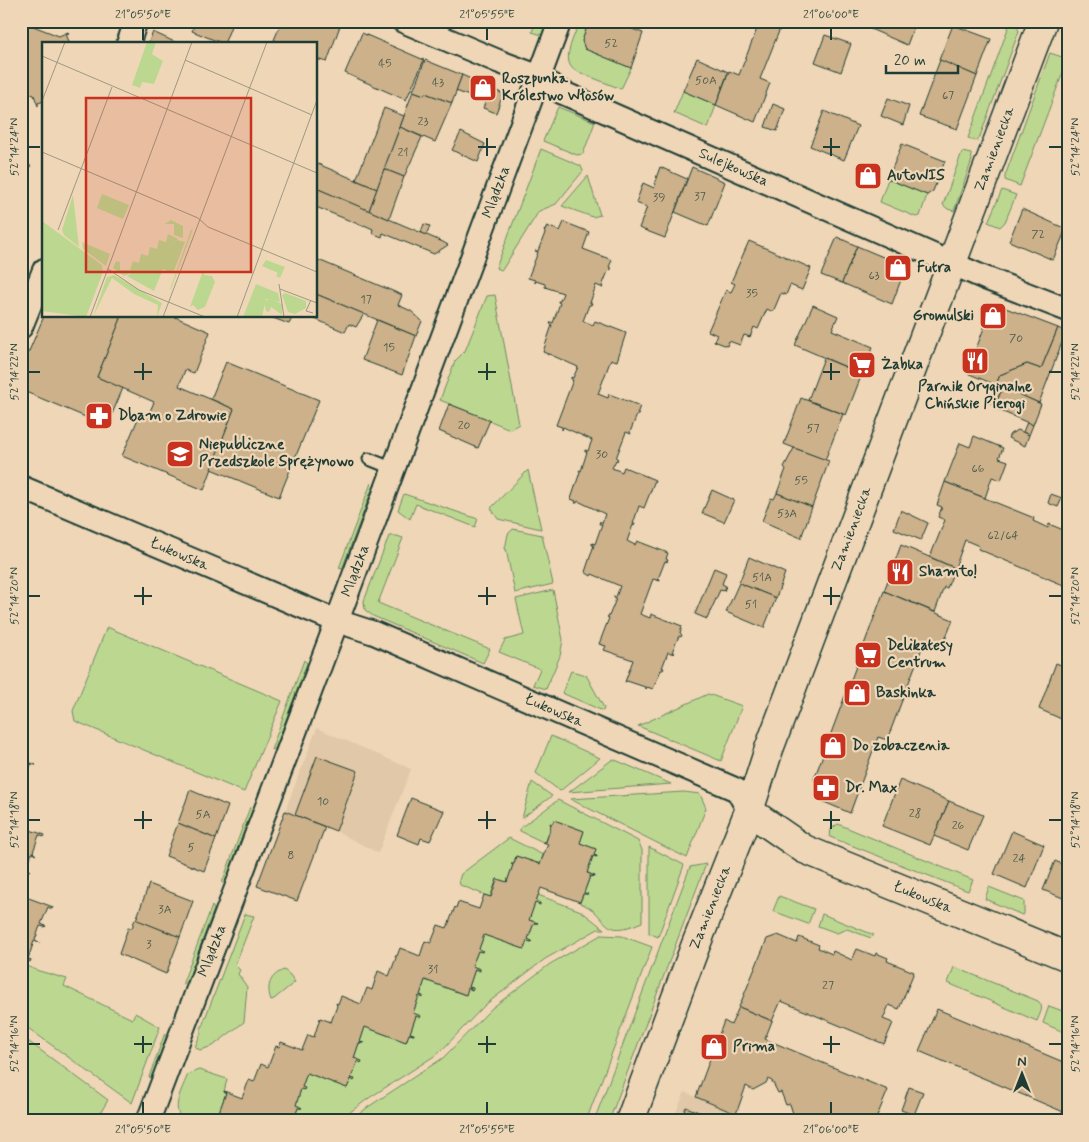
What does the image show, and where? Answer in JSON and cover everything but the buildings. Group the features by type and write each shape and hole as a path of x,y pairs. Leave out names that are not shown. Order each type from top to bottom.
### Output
{"street":[{"path":"129,42 136,21"},
{"name":"Sulejkowska","path":"403,21 540,77 561,92 952,263 1068,310"},
{"name":"Mlądzka","path":"148,1121 394,469 560,21"},
{"name":"Zamieniecka","path":"630,1121 695,947 749,811 769,749 1043,21"},
{"path":"21,326 42,275"},
{"name":"Łukowska","path":"21,487 337,621 374,633 737,790 749,811 804,849 1068,957"}],"lane":[{"path":"369,459 394,469"}],"shaded area":[{"path":"317,728 411,769 378,853 336,831 285,811"},
{"path":"685,1092 750,1121 672,1121"}],"green space":[{"path":"536,21 547,21 542,35 532,32"},
{"path":"580,21 589,21 582,41 585,49 631,68 621,89 576,71 571,67 568,55"},
{"path":"1010,23 1017,26 1019,31 979,139 976,141 968,138"},
{"path":"1050,53 1068,59 1020,186 1005,180 1005,176"},
{"path":"683,91 716,105 708,128 674,113"},
{"path":"558,107 595,122 583,154 577,155 543,141"},
{"path":"541,149 581,166 583,171 556,204 539,211 502,270 496,268"},
{"path":"962,152 971,154 972,160 954,211 943,205"},
{"path":"588,176 600,215 593,217 562,206"},
{"path":"888,179 927,195 920,216 916,217 880,202"},
{"path":"1002,190 1016,195 1005,222 1000,227 988,222"},
{"path":"495,295 519,424 510,429 440,400 455,361 465,351 487,296"},
{"path":"528,470 541,529 498,519 491,508"},
{"path":"371,483 372,489 342,569 339,568"},
{"path":"404,494 478,519 475,527 416,504 410,519 398,510"},
{"path":"513,529 542,535 553,584 515,593 505,549 508,534"},
{"path":"389,536 403,538 378,603 490,649 483,663 373,616 365,610 364,601"},
{"path":"553,590 563,640 560,656 546,689 533,685 540,669 499,652 505,640 524,635 516,599"},
{"path":"107,627 282,701 244,792 75,721 73,711"},
{"path":"304,660 307,663 275,749 271,750"},
{"path":"571,671 586,675 604,708 603,711 562,693"},
{"path":"708,694 742,706 721,761 638,726"},
{"path":"551,736 600,758 560,791 536,773"},
{"path":"613,759 671,784 569,792"},
{"path":"532,782 552,796 522,818"},
{"path":"684,792 700,794 706,808 687,858 570,799"},
{"path":"558,800 638,841 642,850 642,922 618,929 611,927 590,908 580,903 591,874 587,872 596,849 580,843 584,831 554,820 545,843 520,831 520,828"},
{"path":"250,807 252,810 225,882 222,883"},
{"path":"838,824 973,880 968,891 830,837 831,829"},
{"path":"509,838 543,855 540,864 516,856 507,882 497,879 490,897 460,885 461,874"},
{"path":"649,847 684,865 658,937 649,933"},
{"path":"706,864 609,1121 594,1121 690,867"},
{"path":"989,887 1024,901 1024,914 1022,915 985,899"},
{"path":"538,895 581,911 604,929 598,929 545,959 485,1005 439,1053 369,1098 338,1121 293,1121 298,1108 302,1108 296,1105 301,1089 305,1089 302,1087 307,1073 347,1088 351,1079 354,1080 351,1078 358,1061 362,1062 354,1058 359,1043 363,1043 360,1042 365,1027 406,1042 409,1034 414,1035 410,1033 416,1016 413,1013 419,996 423,997 420,995 425,980 465,995 468,988 472,990 473,988 469,987 475,969 479,971 480,969 472,966 478,951 482,952 479,949 484,935 524,949 527,941 532,942 528,939 534,923 538,923 529,920 535,903 540,904 536,901"},
{"path":"779,896 814,909 808,924 773,911"},
{"path":"212,906 214,909 187,982 182,985"},
{"path":"245,914 254,916 235,965 240,970 238,974 247,987 244,1022 213,1046 200,1050 195,1047"},
{"path":"822,914 874,935 871,938 847,929 837,933 818,926"},
{"path":"601,935 622,936 652,947 586,1121 350,1121 443,1058 492,1008 550,964"},
{"path":"21,964 67,979 64,986 132,1019 135,1013 160,1027 132,1103 21,1023"},
{"path":"954,967 1038,1001 1042,1008 1037,1021 948,983"},
{"path":"284,970 295,982 271,1000 270,982 275,975"},
{"path":"1049,1006 1068,1013 1068,1034 1043,1023"},
{"path":"165,1033 166,1037 152,1078 149,1077"},
{"path":"21,1036 108,1100 102,1110 99,1121 21,1121"},
{"path":"199,1070 227,1079 224,1092 226,1093 219,1112 216,1112 228,1117 227,1121 184,1121 180,1116 177,1105 178,1098 188,1074"}],"place":[{"name":"Roszpunka Królestwo Włosów","path":"483,88"},
{"name":"AutoWIS","path":"868,176"},
{"name":"Futra","path":"898,268"},
{"name":"Gromulski","path":"993,316"},
{"name":"Parnik Oryginalne Chińskie Pierogi","path":"975,361"},
{"name":"Żabka","path":"862,365"},
{"name":"Dbam o Zdrowie","path":"99,416"},
{"name":"Niepubliczne Przedszkole Sprężynowo","path":"180,454"},
{"name":"Shamto!","path":"900,572"},
{"name":"Delikatesy Centrum","path":"868,655"},
{"name":"Baskinka","path":"857,693"},
{"name":"Do zobaczenia","path":"833,746"},
{"name":"Dr. Max","path":"826,788"},
{"name":"Prima","path":"714,1047"}]}
